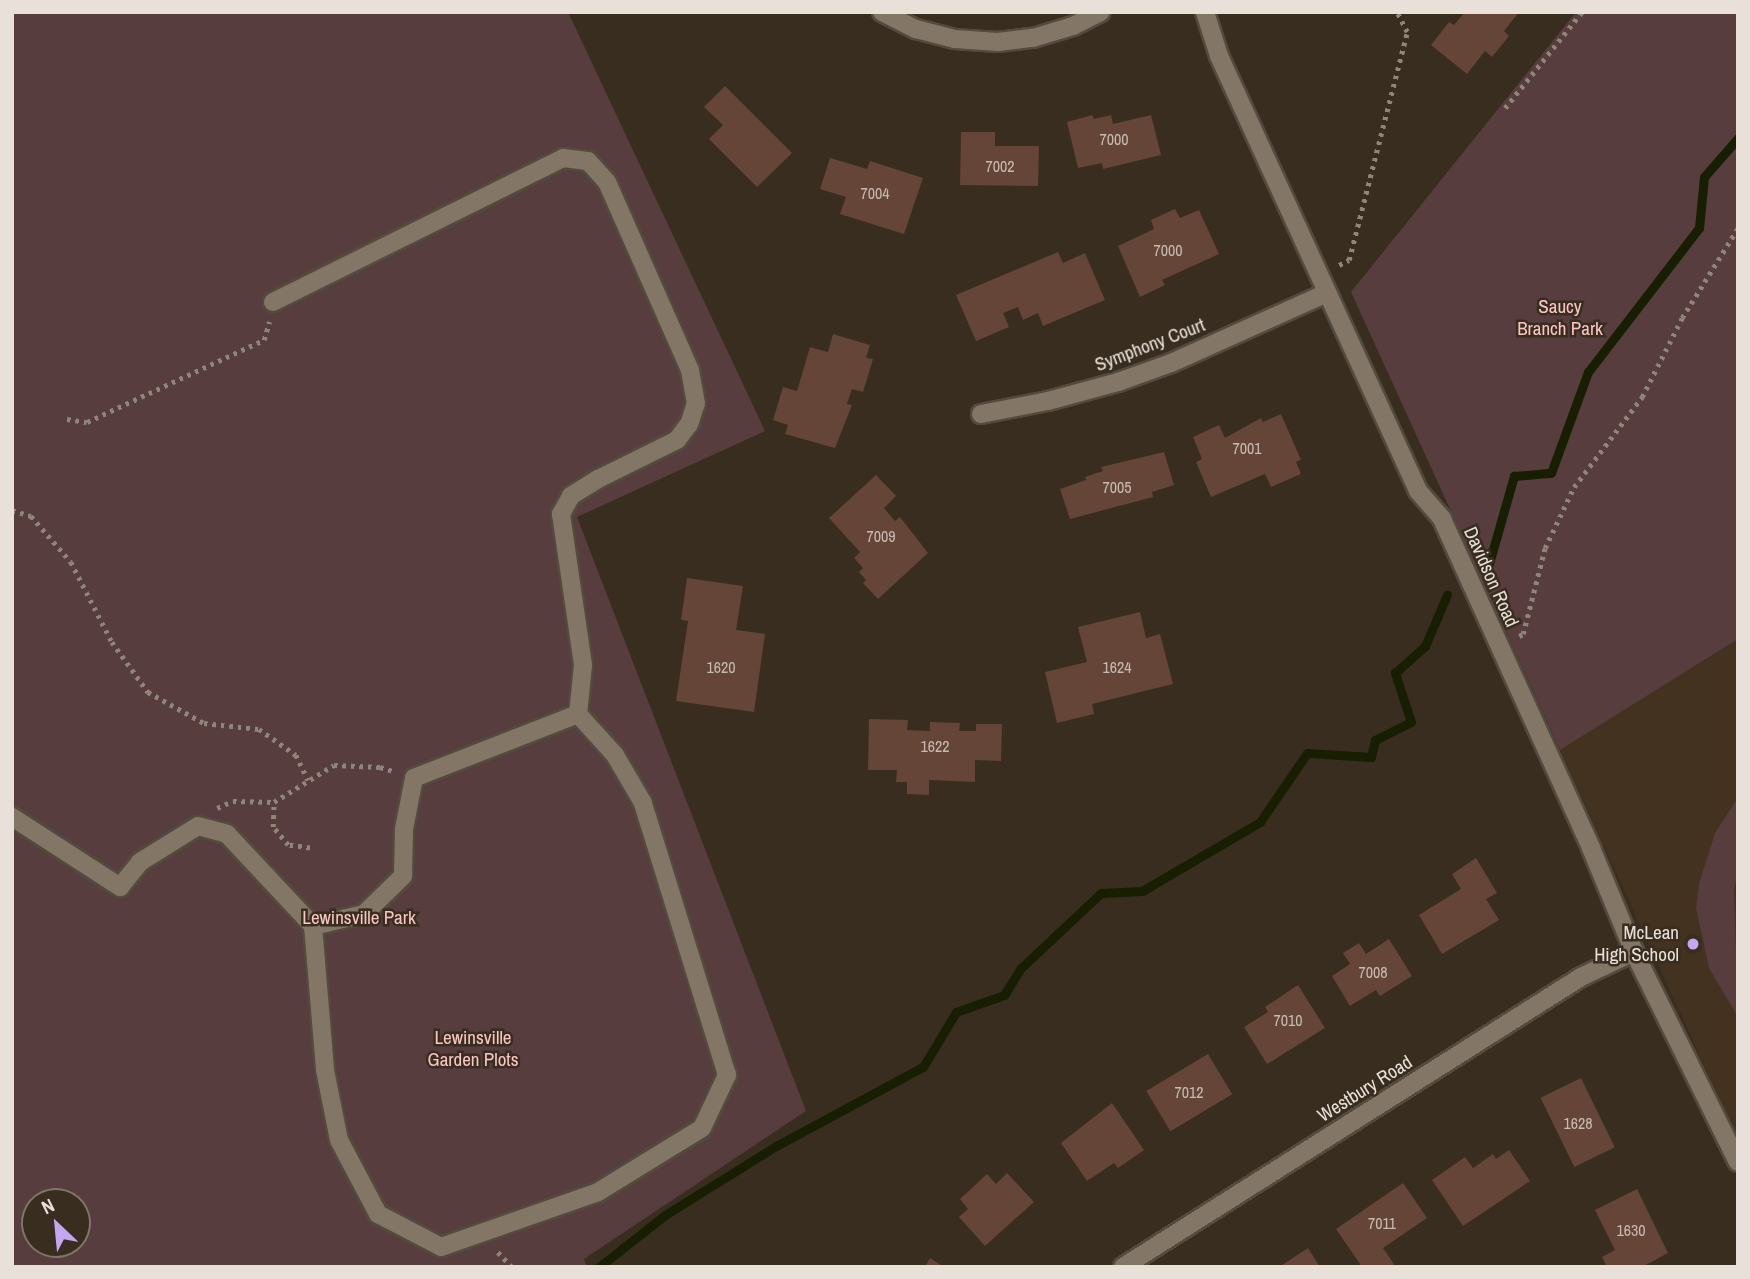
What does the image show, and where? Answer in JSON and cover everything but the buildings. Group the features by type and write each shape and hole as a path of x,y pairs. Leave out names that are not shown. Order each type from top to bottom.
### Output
{"street":[{"path":"882,12 916,29 955,39 998,42 1033,38 1073,26 1101,12"},
{"name":"Davidson Road","path":"1205,12 1219,55 1418,491 1442,519 1591,848 1634,952 1738,1162"},
{"path":"12,817 120,887 140,862 198,826 227,834 313,926 325,1070 339,1140 378,1214 442,1247 598,1192 702,1128 727,1075 643,803 615,755 578,714 583,665 561,514 572,496 598,479 677,440 688,424 696,403 690,370 607,182 588,161 563,159 273,302"},
{"name":"Symphony Court","path":"981,414 1048,401 1118,382 1171,363 1327,293"},
{"path":"313,926 365,914 403,876 404,829 414,778 578,714"},
{"name":"Westbury Road","path":"1123,1267 1581,978 1634,952"}],"path":[{"path":"1318,274 1349,260 1407,33 1397,12"},
{"path":"1505,108 1581,12"},
{"path":"1499,645 1523,634 1545,548 1574,487 1642,397 1682,318 1738,228"},
{"path":"67,419 87,422 264,340 273,302"},
{"path":"12,510 31,516 71,562 112,642 148,692 204,723 259,729 296,755 308,780"},
{"path":"198,826 206,813 233,801 274,802 334,765 380,767 414,778"},
{"path":"274,802 273,827 288,845 310,848"}],"shaded area":[{"name":"McLean High School","path":"1738,639 1738,1139 1560,750"}],"green space":[{"name":"Lewinsville Park","path":"12,12 568,12 765,431 577,517 806,1111 584,1259 587,1267 12,1267"},
{"name":"Saucy Branch Park","path":"1576,12 1738,12 1738,639 1560,750 1351,292"},
{"path":"1738,798 1738,873 1734,888 1738,1017 1709,968 1696,908 1699,884 1715,833"}],"waterway":[{"path":"1488,567 1514,476 1551,473 1588,372 1699,228 1704,177 1738,138"},
{"path":"599,1267 665,1215 776,1146 923,1067 956,1012 1004,995 1021,968 1101,893 1142,891 1260,822 1307,753 1371,757 1375,740 1411,722 1395,673 1425,646 1447,595"}],"place":[{"name":"McLean High School","path":"1693,944"}],"park label":[{"name":"Lewinsville Garden Plots","path":"473,1049"}]}
